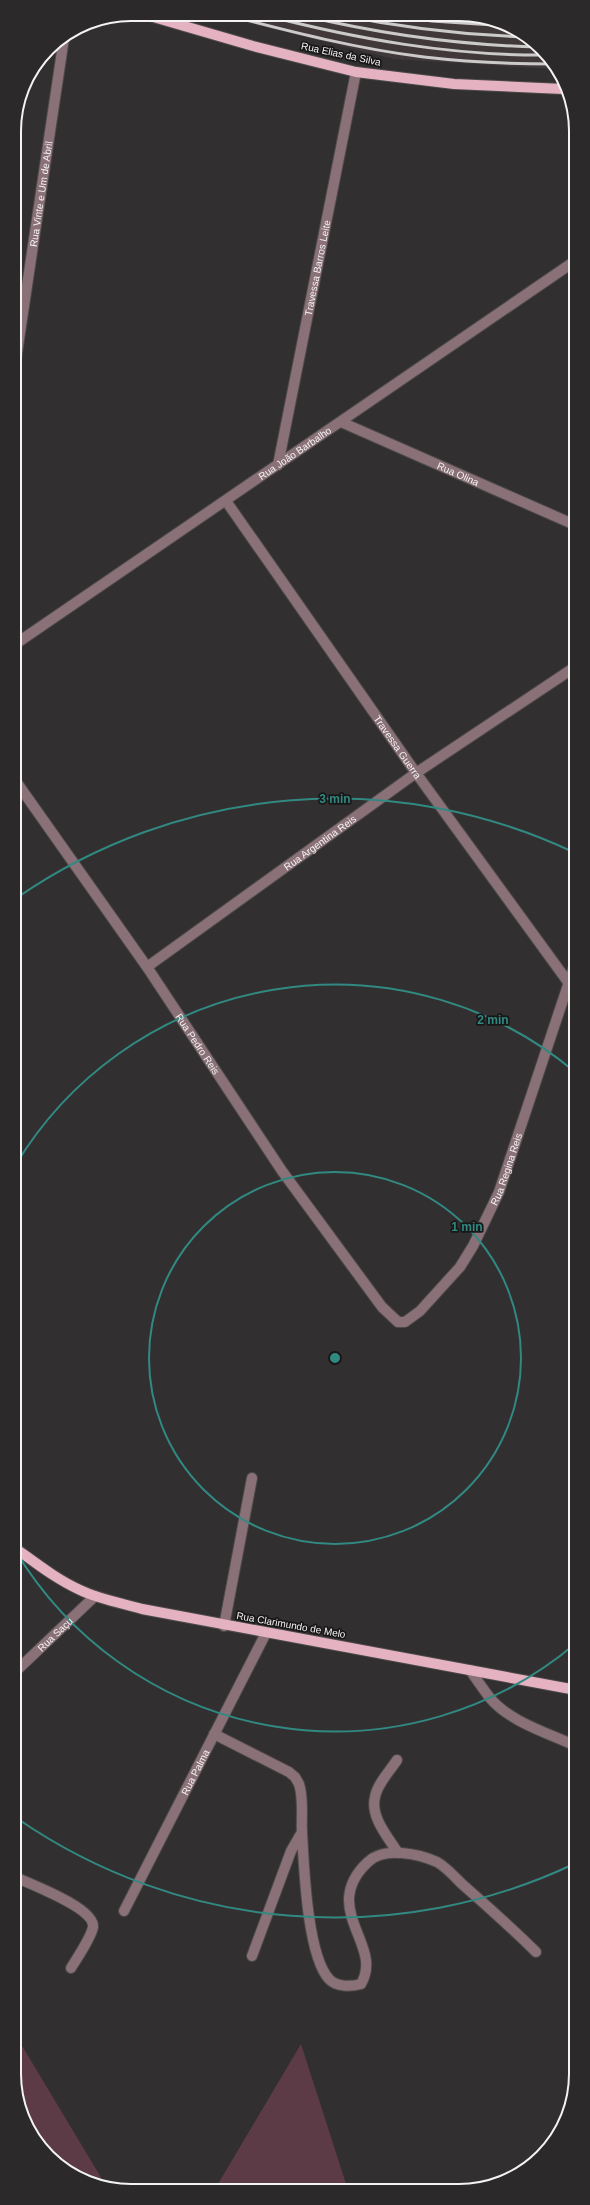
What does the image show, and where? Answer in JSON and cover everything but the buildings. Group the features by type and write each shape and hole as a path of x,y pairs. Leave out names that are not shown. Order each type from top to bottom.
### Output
{"main road":[{"name":"Rua Elias da Silva","path":"168,21 253,46 356,72 454,84 561,89"},
{"name":"Rua Clarimundo de Melo","path":"21,1552 54,1576 95,1596 142,1609 224,1626 569,1689"}],"street":[{"name":"Rua Vinte e Um de Abril","path":"21,326 63,45"},
{"name":"Travessa Barros Leite","path":"278,464 356,72"},
{"name":"Rua João Barbalho","path":"21,640 569,265"},
{"name":"Rua Olina","path":"341,422 569,522"},
{"name":"Travessa Guerra","path":"226,501 416,773 569,981"},
{"name":"Rua Argentina Reis","path":"147,967 416,773 569,671"},
{"name":"Rua Pedro Reis","path":"21,790 147,967 282,1171 382,1307"},
{"name":"Rua Regina Reis","path":"382,1307 398,1322 406,1322 420,1311 460,1267 473,1246 499,1192 569,993"},
{"path":"224,1626 252,1478"},
{"name":"Rua Saçu","path":"21,1666 95,1596"},
{"name":"Rua Palma","path":"124,1911 266,1633"},
{"path":"470,1670 491,1699 506,1712 524,1723 569,1743"},
{"path":"214,1734 295,1777 301,1790 302,1832 307,1902 317,1956 330,1981 340,1985 353,1987 361,1984 368,1969 367,1958 350,1915 349,1897 352,1883 359,1870 372,1858 398,1853 416,1855 438,1863 536,1952"},
{"path":"397,1760 375,1796 374,1806 378,1821 398,1853"},
{"path":"252,1956 291,1851 302,1832"},
{"path":"21,1880 79,1907 91,1918 93,1927 71,1968"}],"shaded area":[{"path":"241,21 459,21 481,23 501,29 514,36 532,48 550,69 394,59"},
{"path":"21,2044 103,2180 89,2176 64,2161 53,2152 32,2123 22,2089"},
{"path":"301,2044 346,2184 218,2184"}],"railway":[{"path":"250,21 325,39 399,54 440,59 546,64"},
{"path":"287,21 334,32 440,49 476,53 539,55"},
{"path":"327,21 390,33 449,41 530,47"},
{"path":"372,21 480,35 515,36"},
{"path":"432,21 486,25"}]}
